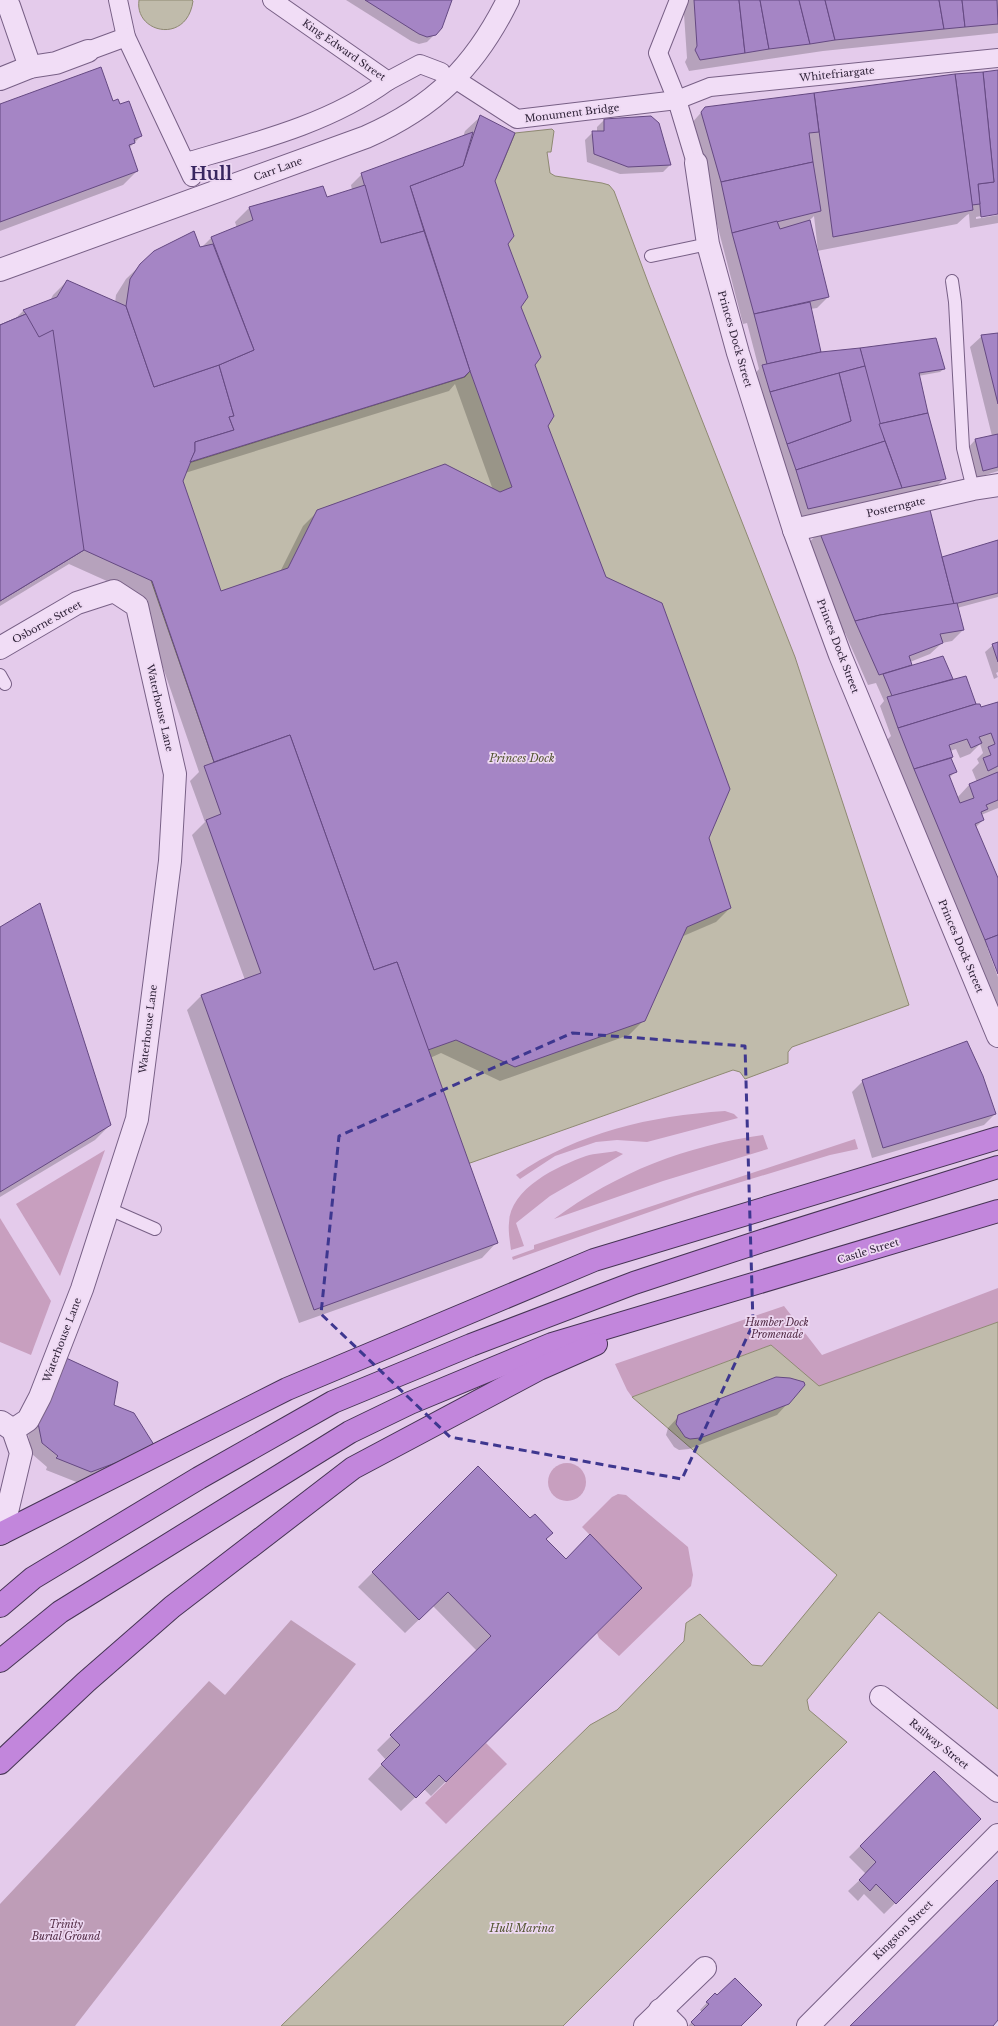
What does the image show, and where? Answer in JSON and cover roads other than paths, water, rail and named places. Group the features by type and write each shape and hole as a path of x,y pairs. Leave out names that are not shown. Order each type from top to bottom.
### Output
{"highway":[{"path":"1,1533 287,1389 594,1260 998,1138"},
{"path":"0,1606 40,1574 199,1478 333,1402 470,1345 634,1283 998,1167"},
{"name":"Castle Street","path":"738,1290 998,1211"},
{"path":"0,1661 60,1612 350,1432 410,1403 552,1344 738,1290"},
{"path":"0,1763 86,1682 172,1607 353,1468 539,1369 595,1345 738,1290"}],"street":[{"path":"118,0 126,37 189,170 280,135 364,98 388,81"},
{"name":"King Edward Street","path":"272,0 388,81 420,64 448,75"},
{"name":"Carr Lane","path":"0,270 366,137 395,124 420,109 448,75 469,64 498,21 508,0"},
{"name":"Princes Dock Street","path":"679,0 658,53 678,100 696,163 708,244 738,353 794,530 840,655 998,1036"},
{"path":"9,6 30,67"},
{"path":"0,78 30,67 56,63 126,37"},
{"name":"Whitefriargate","path":"678,100 710,87 998,58"},
{"name":"Monument Bridge","path":"448,75 517,119 678,100"},
{"name":"Posterngate","path":"794,530 973,489 998,485"},
{"name":"Osborne Street","path":"0,648 77,602 114,591 137,606"},
{"name":"Waterhouse Lane","path":"6,1426 28,1420 40,1397 82,1289 137,1119 170,861 175,774 137,606"},
{"path":"1,1533 21,1453 6,1426"},
{"name":"Railway Street","path":"880,1697 998,1790"},
{"name":"Kingston Street","path":"808,2026 998,1835"},
{"path":"645,2026 705,1968"},
{"path":"660,2010 676,2026"}],"lane":[{"path":"189,170 200,198"},
{"path":"651,256 708,244"},
{"path":"952,281 955,302 963,448 973,489"},
{"path":"107,1208 155,1229"}],"water":[{"path":"139,0 193,1 189,15 181,24 172,29 162,29 152,26 144,20 140,11"},
{"name":"Princes Dock","path":"552,129 554,131 551,152 547,152 550,173 555,176 602,183 609,185 614,191 649,285 795,657 909,1005 792,1047 788,1052 788,1063 745,1079 740,1072 733,1070 374,1197 214,762 118,485 465,377 470,371 415,201 499,172 515,133"},
{"name":"Hull Marina","path":"998,1322 998,1709 879,1612 807,1700 809,1710 847,1742 563,2026 281,2026 590,1725 617,1710 684,1641 686,1623 700,1614 752,1665 762,1666 837,1575 632,1397 771,1345 819,1386"}],"district":[{"name":"Hull","path":"211,174"}],"park label":[{"name":"Humber Dock Promenade","path":"777,1328"},
{"name":"Trinity Burial Ground","path":"66,1930"}]}
